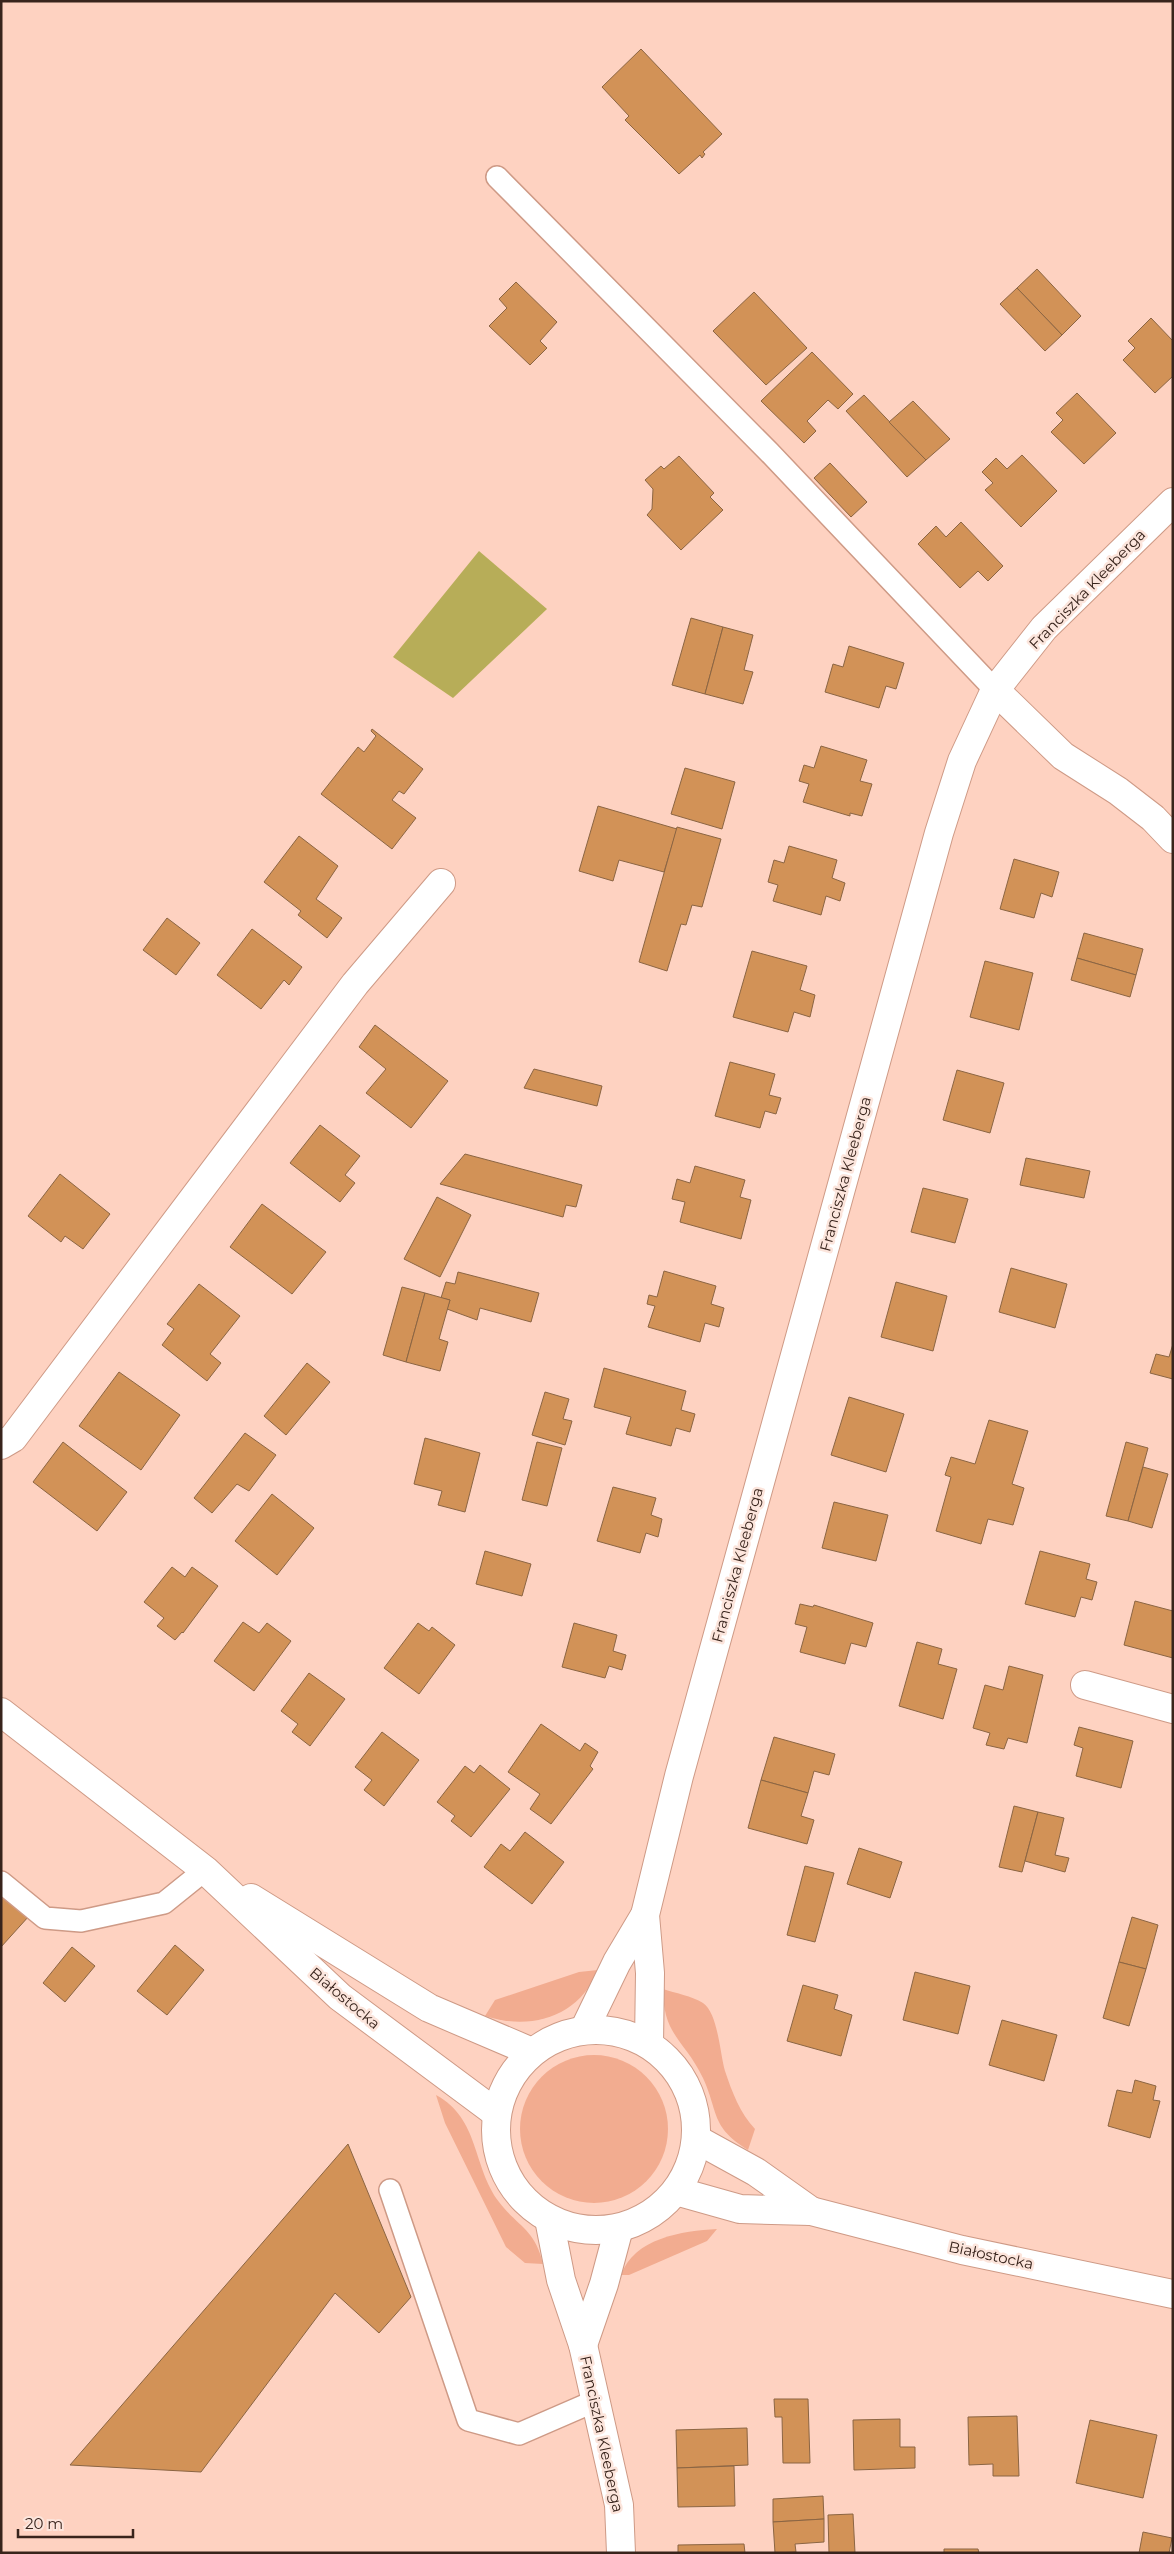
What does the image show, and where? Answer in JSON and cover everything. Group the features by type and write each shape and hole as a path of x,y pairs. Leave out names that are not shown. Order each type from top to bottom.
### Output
{"street":[{"name":"Franciszka Kleeberga","path":"584,2030 604,1985 645,1915 679,1776 938,833 962,760 995,690 1044,628 1173,502"},
{"path":"995,690 1063,756 1118,791 1153,818 1173,839"},
{"path":"1,1445 14,1438 355,984 441,883"},
{"path":"1085,1685 1173,1709"},
{"name":"Białostocka","path":"4,1720 205,1870 428,2008 532,2052"},
{"name":"Białostocka","path":"205,1870 340,1996 496,2113"},
{"name":"Franciszka Kleeberga","path":"645,1915 650,1973 649,2044"},
{"path":"584,2030 607,2030 629,2035 649,2044 670,2062 686,2085 694,2111 696,2139 689,2166 676,2191 660,2208 640,2220 619,2228 595,2231 571,2228 549,2219 524,2200 506,2175 496,2145 496,2113 503,2090 515,2069 532,2052 556,2037 584,2030"},
{"name":"Białostocka","path":"696,2139 756,2172 811,2211"},
{"name":"Białostocka","path":"676,2191 740,2209 811,2211 962,2250 1173,2294"},
{"name":"Franciszka Kleeberga","path":"549,2219 561,2280 583,2345 619,2505 621,2553"},
{"name":"Franciszka Kleeberga","path":"583,2345 604,2284 619,2228"}],"lane":[{"path":"496,177 769,452 995,690"},
{"path":"1,1882 45,1918 80,1921 164,1903 205,1870"},
{"path":"390,2190 468,2420 519,2434 595,2400"}],"shaded area":[{"path":"479,551 547,609 453,698 393,657"},
{"path":"598,1970 590,1986 579,1999 566,2009 552,2016 519,2022 485,2016 495,2000 579,1972"},
{"path":"663,1989 703,2003 712,2015 718,2034 725,2071 731,2087 741,2109 755,2129 748,2150 727,2134 721,2126 703,2078 671,2028 664,2005"},
{"path":"594,2055 622,2061 646,2077 662,2101 668,2129 662,2157 646,2181 622,2197 594,2203 566,2197 542,2181 526,2157 520,2129 526,2101 542,2077 566,2061"},
{"path":"436,2095 450,2105 461,2117 474,2144 490,2188 499,2202 531,2236 540,2252 543,2264 525,2263 506,2247 445,2123"},
{"path":"717,2229 707,2241 629,2275 621,2275 627,2262 648,2245 675,2235"}],"building":[{"path":"641,49 722,134 703,152 705,154 702,158 700,155 679,174 625,120 629,116 602,87"},
{"path":"1037,269 1081,316 1062,335 1017,288"},
{"path":"516,282 557,322 540,341 547,348 530,365 489,326 507,308 499,299"},
{"path":"1017,288 1062,335 1045,351 1000,304"},
{"path":"754,292 807,348 766,385 713,331"},
{"path":"1151,318 1173,341 1173,376 1155,393 1123,360 1135,348 1128,341"},
{"path":"812,352 853,394 838,409 828,400 807,421 816,431 804,443 761,401"},
{"path":"1077,393 1116,433 1084,464 1051,432 1063,420 1056,413"},
{"path":"864,395 926,460 907,477 846,411"},
{"path":"913,401 950,439 926,460 889,422"},
{"path":"1022,455 1057,491 1021,527 985,490 993,483 982,472 996,458 1007,469"},
{"path":"679,456 714,493 710,497 723,510 681,550 647,515 652,509 653,489 645,480 661,466 664,469"},
{"path":"830,463 867,502 851,517 814,478"},
{"path":"961,522 1003,566 988,581 978,571 960,588 918,544 936,526 946,537"},
{"path":"691,618 723,627 705,694 672,685"},
{"path":"723,627 753,635 744,670 753,672 743,704 705,694"},
{"path":"849,646 904,663 896,689 886,686 879,708 825,692 833,664 843,667"},
{"path":"372,729 423,769 404,794 399,791 392,800 416,818 392,849 321,794 358,747 364,752 376,736 371,731"},
{"path":"821,746 867,760 860,781 872,784 862,816 850,813 850,816 803,802 809,784 799,781 804,765 814,768"},
{"path":"685,768 735,782 722,829 671,814"},
{"path":"598,806 677,829 664,872 619,860 613,881 579,871"},
{"path":"677,827 721,839 702,907 692,905 686,925 681,924 667,971 639,962"},
{"path":"299,836 338,866 316,899 342,918 327,938 298,915 301,911 264,882"},
{"path":"789,846 837,860 832,878 845,883 840,901 826,896 821,915 773,901 778,885 768,882 774,860 784,863"},
{"path":"1014,859 1059,872 1052,897 1041,893 1034,918 1000,909"},
{"path":"167,918 200,943 176,975 143,950"},
{"path":"252,929 302,967 289,985 284,980 261,1009 217,975"},
{"path":"1084,933 1143,949 1136,975 1077,958"},
{"path":"752,951 807,966 800,990 815,995 810,1017 794,1012 788,1032 733,1017"},
{"path":"1077,958 1136,975 1130,997 1071,980"},
{"path":"985,961 1033,973 1019,1030 970,1017"},
{"path":"375,1025 448,1081 411,1128 366,1093 386,1069 359,1047"},
{"path":"730,1062 775,1074 769,1095 781,1098 776,1114 765,1111 760,1128 715,1116"},
{"path":"534,1069 602,1086 597,1106 524,1088"},
{"path":"957,1070 1004,1083 990,1133 943,1120"},
{"path":"320,1125 360,1156 345,1175 355,1183 340,1202 290,1163"},
{"path":"465,1154 582,1185 576,1207 566,1205 563,1217 440,1184"},
{"path":"1026,1158 1090,1171 1084,1198 1020,1185"},
{"path":"695,1166 745,1180 740,1197 751,1200 741,1239 680,1222 685,1202 672,1199 677,1179 690,1183"},
{"path":"60,1174 110,1214 83,1249 65,1236 61,1242 28,1216"},
{"path":"923,1188 968,1199 955,1243 911,1232"},
{"path":"437,1197 471,1215 440,1277 404,1259"},
{"path":"262,1204 326,1252 292,1294 230,1247"},
{"path":"1011,1268 1067,1284 1055,1328 999,1312"},
{"path":"664,1271 716,1286 711,1304 724,1308 719,1327 705,1323 700,1342 648,1327 655,1306 647,1304 649,1295 657,1297"},
{"path":"458,1272 539,1293 531,1322 480,1308 477,1320 447,1309 450,1300 441,1298 446,1282 455,1284"},
{"path":"896,1282 947,1296 933,1351 881,1337"},
{"path":"199,1284 240,1316 210,1354 221,1363 207,1381 162,1345 174,1329 167,1324"},
{"path":"402,1287 425,1293 406,1362 383,1355"},
{"path":"425,1293 450,1300 439,1339 448,1342 440,1371 406,1362"},
{"path":"1173,1344 1173,1379 1150,1373 1156,1354 1169,1357"},
{"path":"307,1363 330,1382 286,1435 264,1416"},
{"path":"604,1368 686,1391 681,1410 695,1414 690,1432 676,1428 671,1446 626,1434 631,1417 594,1407"},
{"path":"119,1372 180,1415 141,1470 79,1426"},
{"path":"545,1392 569,1399 563,1419 572,1421 565,1445 532,1435"},
{"path":"849,1397 904,1414 886,1472 831,1455"},
{"path":"989,1420 1028,1431 1012,1484 1024,1488 1013,1525 988,1519 981,1544 936,1531 951,1477 945,1475 951,1457 975,1464"},
{"path":"245,1433 276,1455 249,1491 237,1484 212,1513 194,1498"},
{"path":"425,1438 480,1453 465,1512 438,1505 442,1491 414,1484"},
{"path":"63,1442 127,1492 97,1531 33,1482"},
{"path":"537,1442 562,1448 547,1506 522,1500"},
{"path":"1126,1442 1148,1448 1128,1521 1106,1516"},
{"path":"1143,1467 1168,1474 1152,1528 1128,1521"},
{"path":"613,1487 656,1498 651,1515 662,1519 658,1537 646,1533 640,1553 597,1541"},
{"path":"272,1494 314,1528 277,1575 235,1541"},
{"path":"834,1502 888,1515 876,1561 822,1548"},
{"path":"485,1551 531,1564 522,1596 476,1584"},
{"path":"1040,1551 1090,1564 1086,1579 1097,1582 1092,1600 1081,1597 1075,1617 1025,1604"},
{"path":"172,1567 185,1577 192,1567 218,1586 183,1633 175,1640 157,1626 164,1618 144,1602"},
{"path":"1135,1601 1173,1611 1173,1658 1124,1645"},
{"path":"800,1604 813,1607 814,1605 873,1623 866,1647 851,1643 845,1664 800,1652 807,1627 795,1624"},
{"path":"243,1622 259,1633 267,1623 291,1641 254,1691 214,1661"},
{"path":"418,1623 429,1631 432,1627 455,1645 419,1694 384,1668"},
{"path":"574,1623 617,1635 613,1651 626,1655 622,1670 609,1666 605,1678 562,1667"},
{"path":"917,1642 942,1649 938,1664 957,1669 943,1719 899,1706"},
{"path":"1009,1666 1043,1675 1027,1743 1008,1738 1004,1749 986,1745 990,1733 973,1728 985,1685 1003,1690"},
{"path":"309,1673 345,1699 310,1746 292,1732 298,1724 281,1711"},
{"path":"541,1724 580,1751 585,1743 598,1752 590,1766 593,1769 551,1824 530,1809 540,1794 508,1772"},
{"path":"1079,1727 1133,1741 1121,1788 1076,1776 1083,1748 1074,1745"},
{"path":"382,1732 419,1760 384,1806 364,1790 372,1780 355,1767"},
{"path":"774,1737 835,1754 829,1775 814,1771 808,1793 761,1780"},
{"path":"480,1765 510,1789 471,1837 451,1821 455,1816 437,1802 465,1766 474,1773"},
{"path":"761,1780 808,1793 801,1816 814,1820 807,1844 748,1828"},
{"path":"1014,1806 1038,1812 1022,1872 999,1867"},
{"path":"1038,1812 1064,1818 1055,1855 1069,1858 1065,1872 1025,1861"},
{"path":"525,1832 564,1862 532,1904 484,1867 501,1844 510,1851"},
{"path":"859,1848 902,1862 890,1898 847,1884"},
{"path":"805,1866 834,1873 815,1942 787,1935"},
{"path":"1,1891 29,1916 1,1947"},
{"path":"1132,1917 1158,1925 1146,1969 1119,1962"},
{"path":"175,1945 204,1970 167,2015 137,1991"},
{"path":"72,1947 95,1966 65,2002 43,1983"},
{"path":"1119,1962 1146,1969 1129,2026 1103,2018"},
{"path":"915,1972 970,1986 958,2034 903,2020"},
{"path":"803,1985 838,1995 834,2009 852,2015 841,2056 787,2041"},
{"path":"1002,2020 1057,2035 1044,2081 989,2065"},
{"path":"1135,2080 1156,2086 1153,2100 1160,2101 1150,2138 1108,2126 1117,2090 1132,2093"},
{"path":"348,2144 411,2297 379,2333 335,2293 201,2472 70,2465"},
{"path":"774,2399 808,2399 810,2463 783,2463 782,2417 775,2417"},
{"path":"1017,2416 1019,2476 993,2476 993,2464 969,2465 968,2417"},
{"path":"900,2419 900,2447 915,2447 915,2468 854,2470 853,2420"},
{"path":"1090,2420 1157,2435 1143,2498 1076,2483"},
{"path":"747,2428 748,2465 677,2468 676,2430"},
{"path":"734,2466 735,2506 678,2507 677,2468"},
{"path":"823,2496 824,2519 773,2522 773,2499"},
{"path":"853,2514 855,2553 829,2553 828,2515"},
{"path":"824,2519 824,2542 795,2544 796,2552 775,2553 773,2522"},
{"path":"1143,2532 1172,2538 1169,2553 1139,2553"},
{"path":"744,2544 745,2553 678,2553 678,2545"},
{"path":"944,2549 978,2549 979,2553 944,2553"}]}
